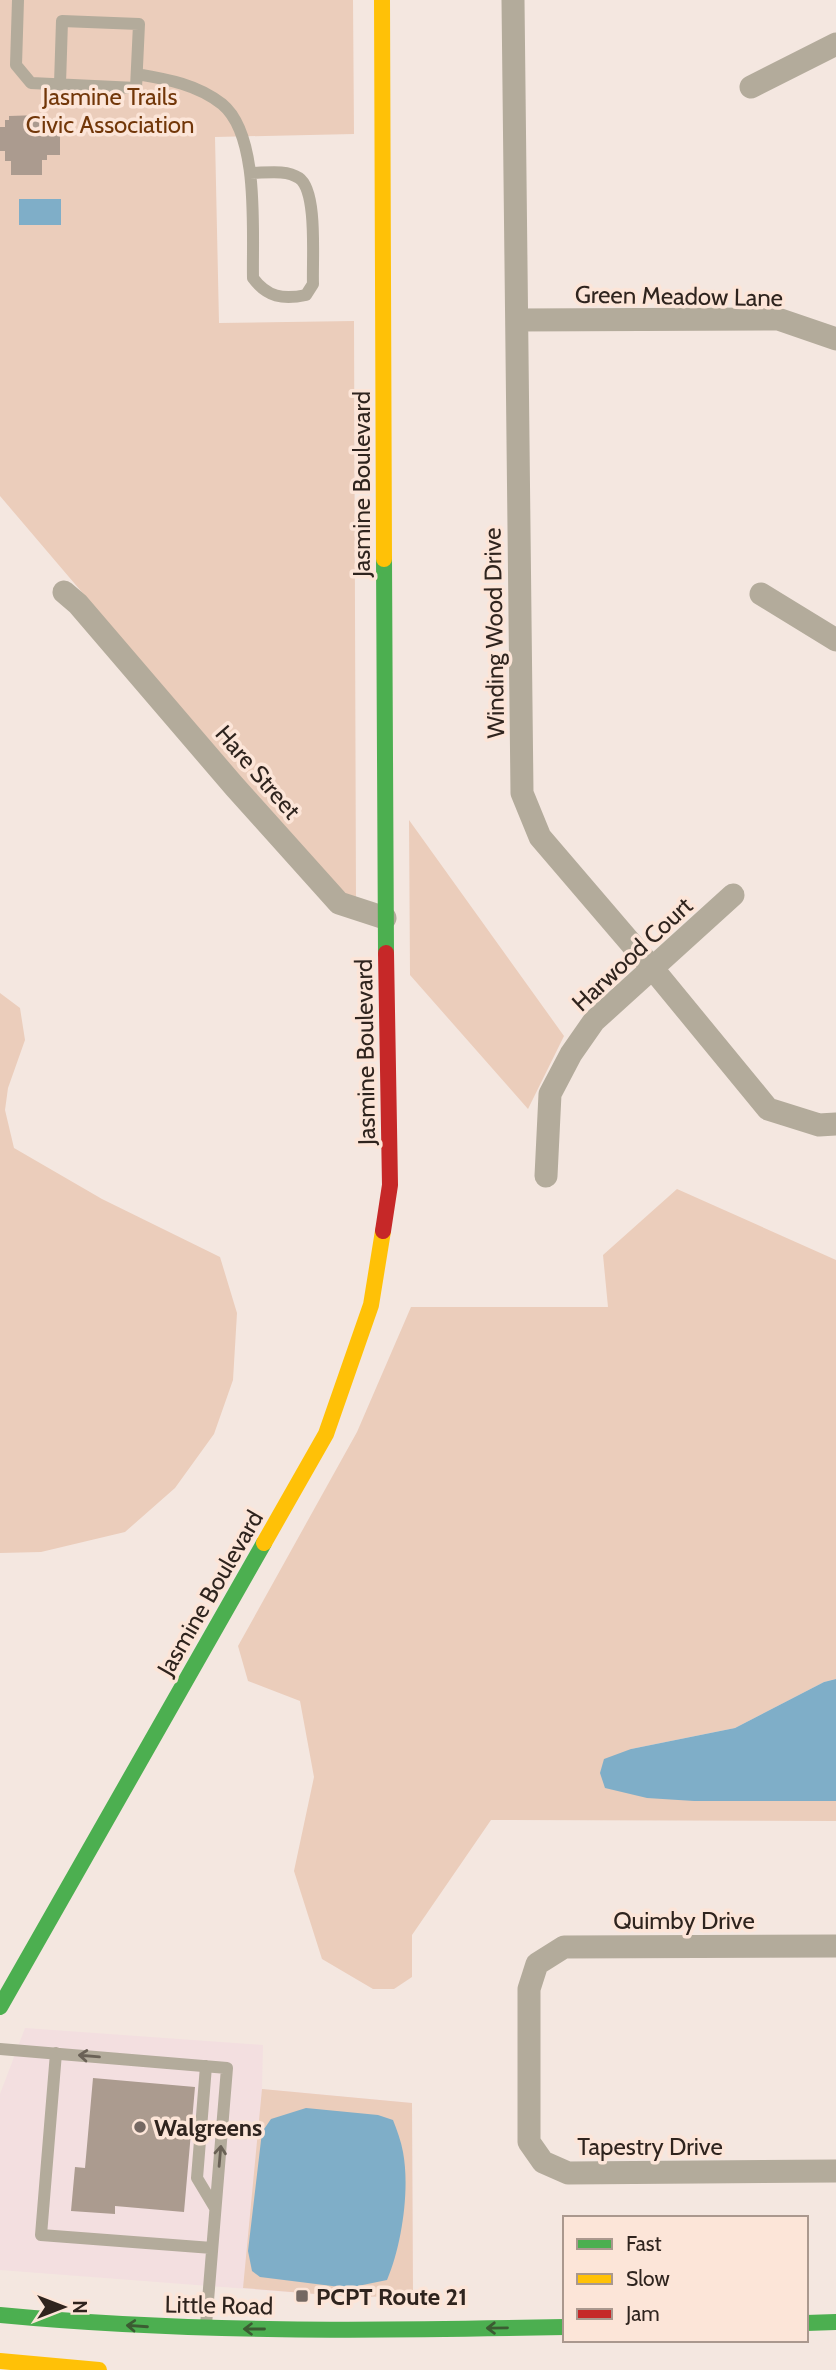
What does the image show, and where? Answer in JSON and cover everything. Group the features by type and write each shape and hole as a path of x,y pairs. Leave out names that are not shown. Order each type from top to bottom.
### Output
{"street":[{"name":"Jasmine Boulevard","path":"0,2007 326,1434 371,1306 390,1185 385,918 382,0"},
{"name":"Winding Wood Drive","path":"513,0 522,793 540,837 768,1109 819,1125 836,1124"},
{"path":"751,87 836,44"},
{"name":"Green Meadow Lane","path":"518,320 778,319 836,340"},
{"name":"Hare Street","path":"64,592 78,604 234,786 339,903 385,918"},
{"path":"761,594 836,640"},
{"name":"Harwood Court","path":"546,1176 550,1094 571,1054 594,1021 733,895"},
{"name":"Quimby Drive","path":"537,1964 564,1947 836,1946"},
{"name":"Tapestry Drive","path":"537,1964 529,1989 529,2142 543,2162 568,2173 836,2171"},
{"name":"Little Road","path":"0,2315 115,2325 205,2329 431,2330 563,2327"},
{"path":"808,2323 836,2322"},
{"path":"0,2361 99,2370"}],"lane":[{"path":"19,0 16,65 31,83 136,88 139,24 62,21 60,84"},
{"path":"137,74 169,79 195,88 223,104 238,124 248,157 253,278 262,291 276,297 293,298 306,295 313,285 311,201 307,187 299,178 287,173 250,173"},
{"path":"0,2049 227,2068 205,2329"},
{"path":"55,2053 41,2235 212,2248"},
{"path":"206,2066 197,2178 215,2208"}],"shaded area":[{"path":"25,2028 263,2045 262,2089 412,2103 413,2296 353,2297 0,2270 0,2094"}],"green space":[{"name":"Jasmine Trails Civic Association","path":"0,0 353,0 354,134 215,137 219,323 354,321 356,901 344,900 0,496"},
{"path":"409,820 564,1036 528,1109 410,975"},
{"path":"0,993 20,1008 25,1040 8,1088 5,1110 14,1148 102,1199 220,1257 237,1313 233,1380 214,1434 175,1488 125,1532 41,1552 0,1553"},
{"path":"677,1189 836,1260 836,1679 824,1682 735,1728 631,1749 694,1801 836,1801 836,1821 491,1820 412,1935 412,1977 394,1989 373,1989 322,1959 294,1871 314,1777 300,1701 248,1681 238,1646 357,1432 411,1307 608,1307 603,1255"},
{"path":"262,2089 412,2103 413,2296 353,2297 243,2288"}],"water":[{"path":"19,199 61,199 61,225 19,225"},
{"path":"836,1679 836,1801 694,1801 647,1798 605,1788 600,1773 604,1759 631,1749 735,1728 824,1682"},
{"path":"306,2108 378,2115 393,2120 403,2152 406,2183 397,2250 387,2280 348,2288 260,2277 252,2271 248,2251 262,2132 271,2119"}],"building":[{"path":"40,115 40,121 46,121 46,125 60,125 60,155 47,155 47,160 42,160 42,175 11,175 11,161 5,161 5,151 0,151 0,127 5,127 5,120 9,120 9,116"},
{"name":"Walgreens","path":"93,2078 195,2087 184,2212 115,2206 115,2214 71,2211 75,2167 85,2168"}],"traffic: fast":[{"path":"384,559 386,953"},
{"path":"0,2007 264,1543"},
{"path":"0,2315 212,2328 353,2330 563,2327"},
{"path":"808,2323 836,2322"}],"traffic: slow":[{"path":"382,0 384,559"},
{"path":"264,1543 326,1434 371,1305 383,1231"},
{"path":"0,2361 99,2370"}],"traffic: jam":[{"path":"383,1231 390,1185 386,953"}],"place":[{"name":"Walgreens","path":"140,2127"},
{"name":"PCPT Route 21","path":"302,2296"}]}
